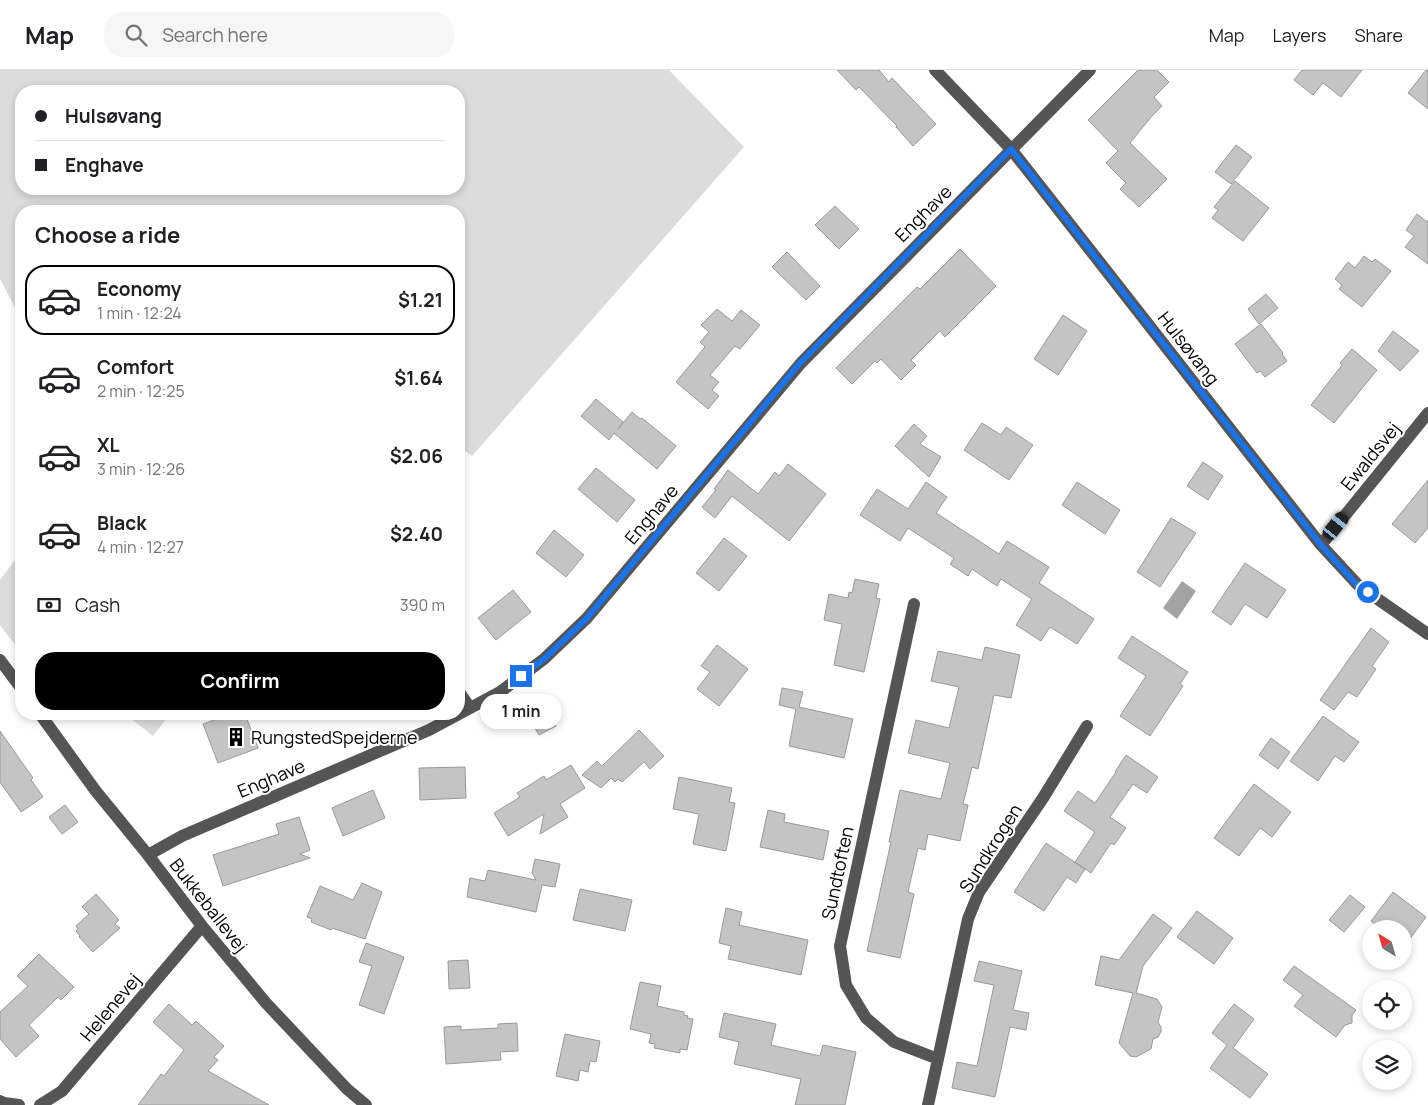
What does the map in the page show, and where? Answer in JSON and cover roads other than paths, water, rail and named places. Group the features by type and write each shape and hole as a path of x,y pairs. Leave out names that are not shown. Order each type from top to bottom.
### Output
{"street":[{"name":"Hulsøvang","path":"934,70 1011,149 1321,545 1358,586 1428,634"},
{"name":"Enghave","path":"465,711 500,692 544,659 587,618 800,363 1090,70"},
{"name":"Ewaldsvej","path":"1321,545 1428,413"},
{"name":"Sundtoften","path":"914,604 840,946 846,985 866,1018 894,1042 938,1059"},
{"path":"0,660 15,680"},
{"path":"465,701 470,708"},
{"name":"Bukkeballevej","path":"44,720 96,790 202,926 266,1003 347,1089 366,1105"},
{"name":"Enghave","path":"148,855 182,836 429,730 448,720"},
{"name":"Sundkrogen","path":"938,1059 968,919 979,892 1043,798 1087,726"},
{"name":"Helenevej","path":"40,1105 62,1090 202,926"},
{"path":"928,1105 938,1059"},
{"path":"0,1101 19,1105"}],"place":[{"name":"RungstedSpejderne","path":"236,737"}]}
